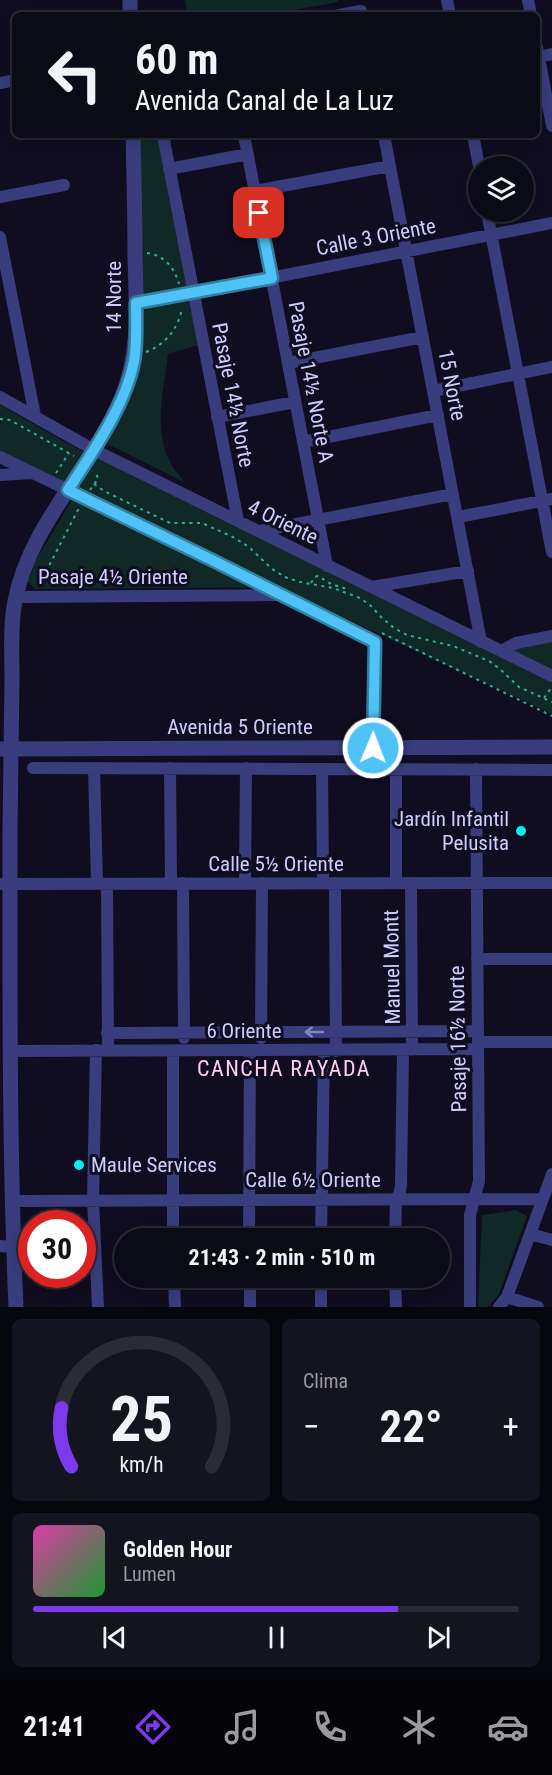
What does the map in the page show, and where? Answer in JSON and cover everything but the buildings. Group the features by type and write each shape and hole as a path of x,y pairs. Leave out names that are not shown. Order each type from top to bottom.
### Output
{"street":[{"path":"540,81 552,126"},
{"name":"14 Norte","path":"16,1307 6,1246 11,1201 5,1180 5,1103 9,1051 4,1023 7,613 16,597 33,549 90,457 120,403 132,369 135,354 136,303 133,138"},
{"name":"Pasaje 14½ Norte","path":"164,138 187,294 217,417 238,521"},
{"name":"Pasaje 14½ Norte A","path":"245,138 327,566"},
{"name":"15 Norte","path":"385,138 482,642"},
{"path":"474,138 477,156"},
{"path":"170,169 248,154"},
{"path":"255,191 390,166"},
{"path":"0,197 64,185"},
{"path":"490,222 518,374 547,500 552,552"},
{"name":"Calle 3 Oriente","path":"136,303 552,223"},
{"path":"0,237 35,416"},
{"path":"0,312 14,309"},
{"path":"288,363 423,337"},
{"path":"434,391 552,367"},
{"name":"4 Oriente","path":"0,397 77,440 90,457 261,531 327,566 552,676"},
{"path":"217,417 295,402"},
{"path":"303,442 438,416"},
{"path":"0,457 375,642 373,748"},
{"path":"0,475 34,473"},
{"path":"261,531 453,494"},
{"path":"458,518 547,500"},
{"path":"372,587 468,571"},
{"name":"Pasaje 4½ Oriente","path":"16,597 282,595"},
{"path":"501,651 516,643 552,636"},
{"name":"Avenida 5 Oriente","path":"5,749 552,747"},
{"path":"33,768 552,770"},
{"path":"94,768 102,883 107,1033 102,1051 93,1200 98,1307"},
{"path":"170,768 184,1032 179,1051 173,1228"},
{"path":"245,884 246,768"},
{"path":"321,1228 320,1200 330,1050 336,1032 322,769"},
{"path":"396,769 396,883"},
{"name":"Pasaje 16½ Norte","path":"470,1307 470,1215 479,1181 476,769"},
{"name":"Manuel Montt","path":"395,1228 396,1200 401,1185 407,1050 412,1031 411,883"},
{"name":"Calle 5½ Oriente","path":"5,884 552,883"},
{"path":"249,1228 255,1050 261,1032 262,884"},
{"path":"477,959 552,959"},
{"name":"6 Oriente","path":"107,1033 412,1031 478,1041 552,1042"},
{"name":"6 Oriente","path":"9,1051 407,1050 478,1041"},
{"path":"538,1307 503,1302 552,1175"},
{"name":"Calle 6½ Oriente","path":"11,1201 543,1199"},
{"path":"530,1234 552,1240"},
{"path":"174,1288 175,1307"},
{"path":"249,1288 250,1307"},
{"path":"321,1288 321,1307"},
{"path":"396,1288 396,1307"}],"path":[{"path":"135,253 153,253 169,264 187,294 177,326 167,339 154,349 141,355 135,354"},
{"path":"0,419 10,420 69,453 90,457 98,475 98,479 46,568 35,597"},
{"path":"51,481 77,440"},
{"path":"94,484 170,523 202,523 233,537 249,547 285,577 333,588 360,598 394,628 407,635 453,646 489,661 519,687 552,702"},
{"path":"544,698 552,688"}],"green space":[{"path":"185,0 338,0 338,2 283,12 187,12"},
{"path":"136,138 161,138 202,344 168,354 161,420 162,433 170,461 184,482 97,439 136,368"},
{"path":"0,405 76,448 552,682 552,714 278,587 35,589 28,582 36,560 78,490 0,451"},
{"path":"552,640 552,671 514,652 513,648"},
{"path":"516,1210 527,1216 499,1294 488,1307 478,1307 482,1215"}],"place":[{"name":"Jardín Infantil Pelusita","path":"521,831"},
{"name":"Maule Services","path":"79,1165"}],"district":[{"name":"CANCHA RAYADA","path":"284,1068"}],"route":[{"path":"259,213 272,278 136,303 135,354 127,384 120,403 94,450 68,490 375,642 373,748"}]}
